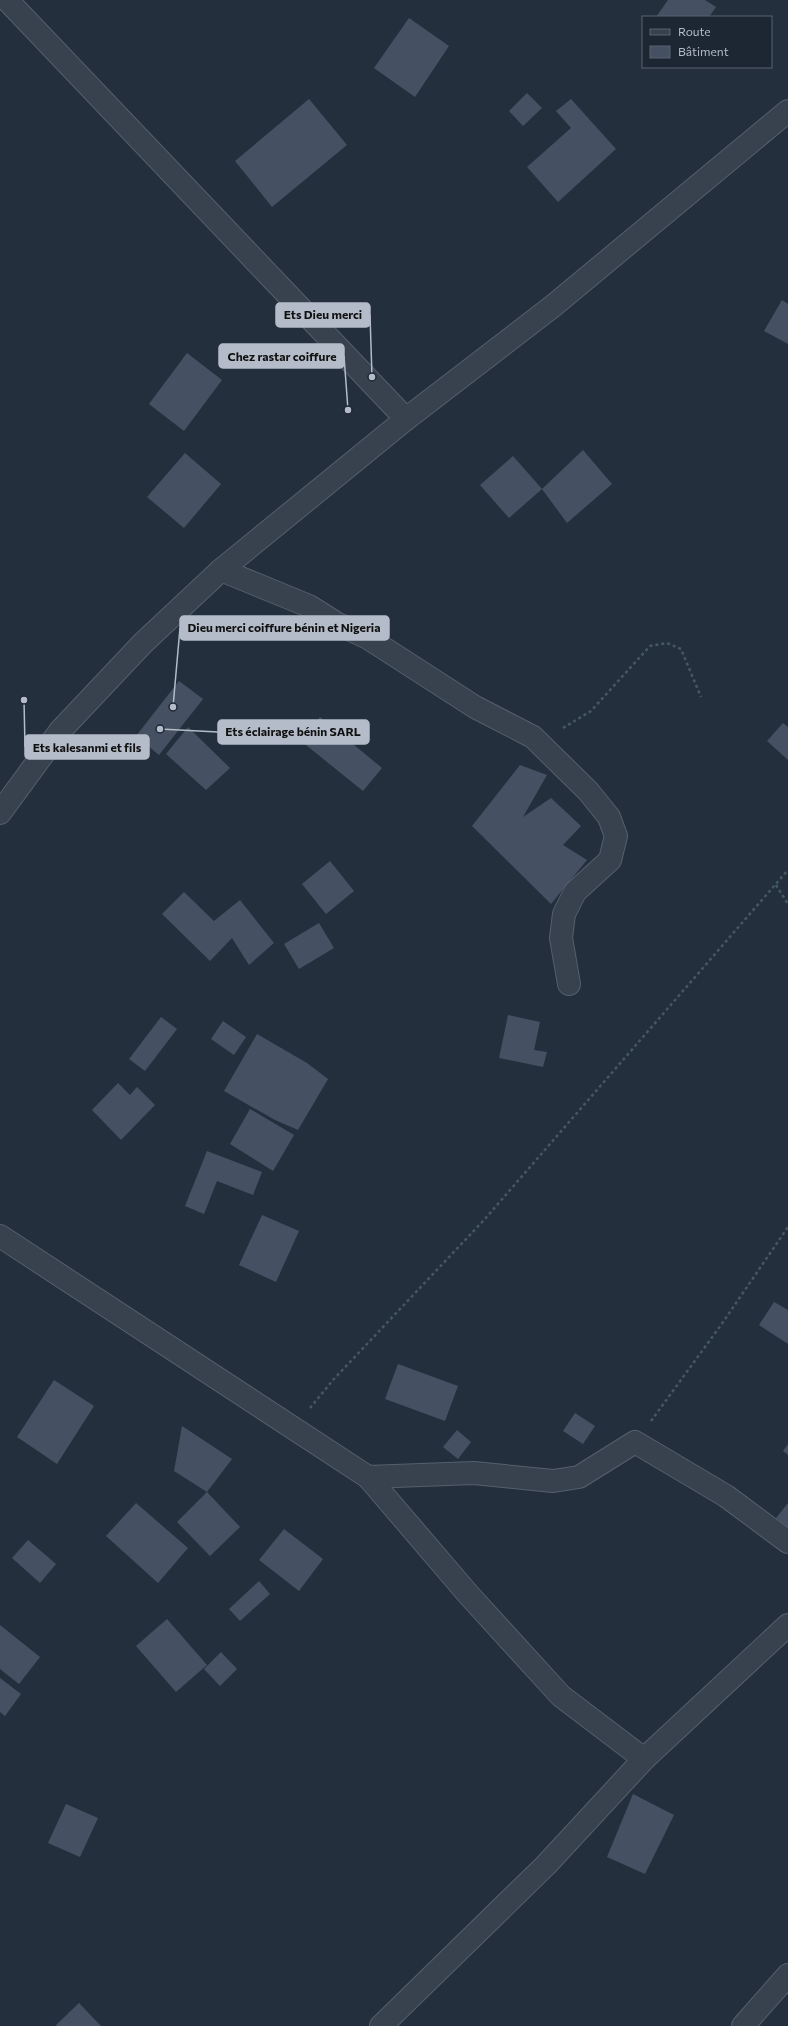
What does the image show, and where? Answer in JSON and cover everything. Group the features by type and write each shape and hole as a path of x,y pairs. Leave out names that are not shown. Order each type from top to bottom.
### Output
{"street":[{"path":"7,0 406,419"},
{"path":"0,813 60,731 143,643 221,570 406,419 553,306 788,111"},
{"path":"221,570 309,606 336,623 368,638 475,707 534,737 592,796 609,817 616,836 610,860 575,892 564,914 561,938 569,984"},
{"path":"0,1236 368,1478 468,1594 561,1696 644,1759"},
{"path":"368,1478 474,1473 553,1481 578,1477 635,1442 726,1496 788,1542"},
{"path":"381,2026 546,1865 644,1759 788,1625"},
{"path":"743,2026 788,1975"}],"path":[{"path":"534,737 560,730 591,711 650,646 666,643 681,649 701,697"},
{"path":"293,1428 333,1380 484,1220 703,966 788,870"},
{"path":"776,885 788,904"},
{"path":"635,1442 721,1325 788,1228"}],"building":[{"path":"668,0 705,0 716,7 710,16 657,16"},
{"path":"409,18 449,46 415,97 374,68"},
{"path":"527,93 542,108 523,126 509,111"},
{"path":"309,99 347,145 272,207 235,161"},
{"path":"571,99 616,149 558,202 527,167 571,128 556,111"},
{"path":"782,300 788,304 788,344 764,331"},
{"path":"187,353 222,380 184,431 149,404"},
{"path":"583,450 612,484 567,523 542,489"},
{"path":"185,453 221,484 184,528 147,497"},
{"path":"513,456 542,489 509,518 480,485"},
{"path":"179,681 203,699 159,755 136,736"},
{"path":"320,717 382,768 363,791 301,741"},
{"path":"783,723 788,727 788,760 767,741"},
{"path":"188,727 230,768 206,790 166,754"},
{"path":"520,765 547,775 523,817 551,798 581,826 563,845 587,860 551,904 472,826"},
{"path":"330,861 354,891 326,914 302,884"},
{"path":"184,892 214,921 240,900 274,943 249,965 232,938 210,961 162,914"},
{"path":"319,923 334,948 299,969 284,944"},
{"path":"508,1015 540,1022 534,1050 547,1052 543,1067 499,1058"},
{"path":"161,1017 177,1029 145,1071 129,1059"},
{"path":"223,1021 246,1037 234,1055 211,1039"},
{"path":"257,1034 307,1063 328,1079 298,1130 275,1120 224,1091"},
{"path":"118,1083 130,1095 137,1087 155,1105 121,1140 92,1110"},
{"path":"250,1109 294,1135 273,1171 230,1144"},
{"path":"207,1151 262,1172 253,1195 217,1181 204,1214 185,1206"},
{"path":"262,1215 299,1231 276,1282 239,1265"},
{"path":"774,1302 788,1310 788,1344 759,1325"},
{"path":"398,1364 458,1386 445,1421 385,1399"},
{"path":"54,1380 94,1406 57,1464 17,1437"},
{"path":"575,1413 595,1426 583,1444 563,1431"},
{"path":"182,1426 232,1459 207,1492 174,1471"},
{"path":"457,1430 471,1442 458,1459 443,1447"},
{"path":"788,1444 788,1455 783,1451"},
{"path":"207,1492 240,1527 210,1556 177,1522"},
{"path":"136,1503 188,1548 158,1583 106,1536"},
{"path":"788,1503 788,1528 776,1518"},
{"path":"284,1529 323,1559 299,1591 259,1560"},
{"path":"28,1540 56,1564 40,1583 12,1558"},
{"path":"259,1581 270,1594 240,1621 229,1609"},
{"path":"167,1619 207,1665 176,1692 136,1646"},
{"path":"0,1625 40,1657 19,1684 0,1669"},
{"path":"221,1652 237,1669 220,1686 204,1669"},
{"path":"0,1678 21,1694 5,1716 0,1712"},
{"path":"633,1794 674,1815 645,1874 607,1857"},
{"path":"66,1804 98,1818 80,1857 48,1843"},
{"path":"79,2003 101,2026 56,2025"}],"place":[{"name":"Ets Dieu merci","path":"372,377"},
{"name":"Chez rastar coiffure","path":"348,410"},
{"name":"Ets kalesanmi et fils","path":"24,700"},
{"name":"Dieu merci coiffure bénin et Nigeria","path":"173,707"},
{"name":"Ets éclairage bénin SARL","path":"160,729"}]}
